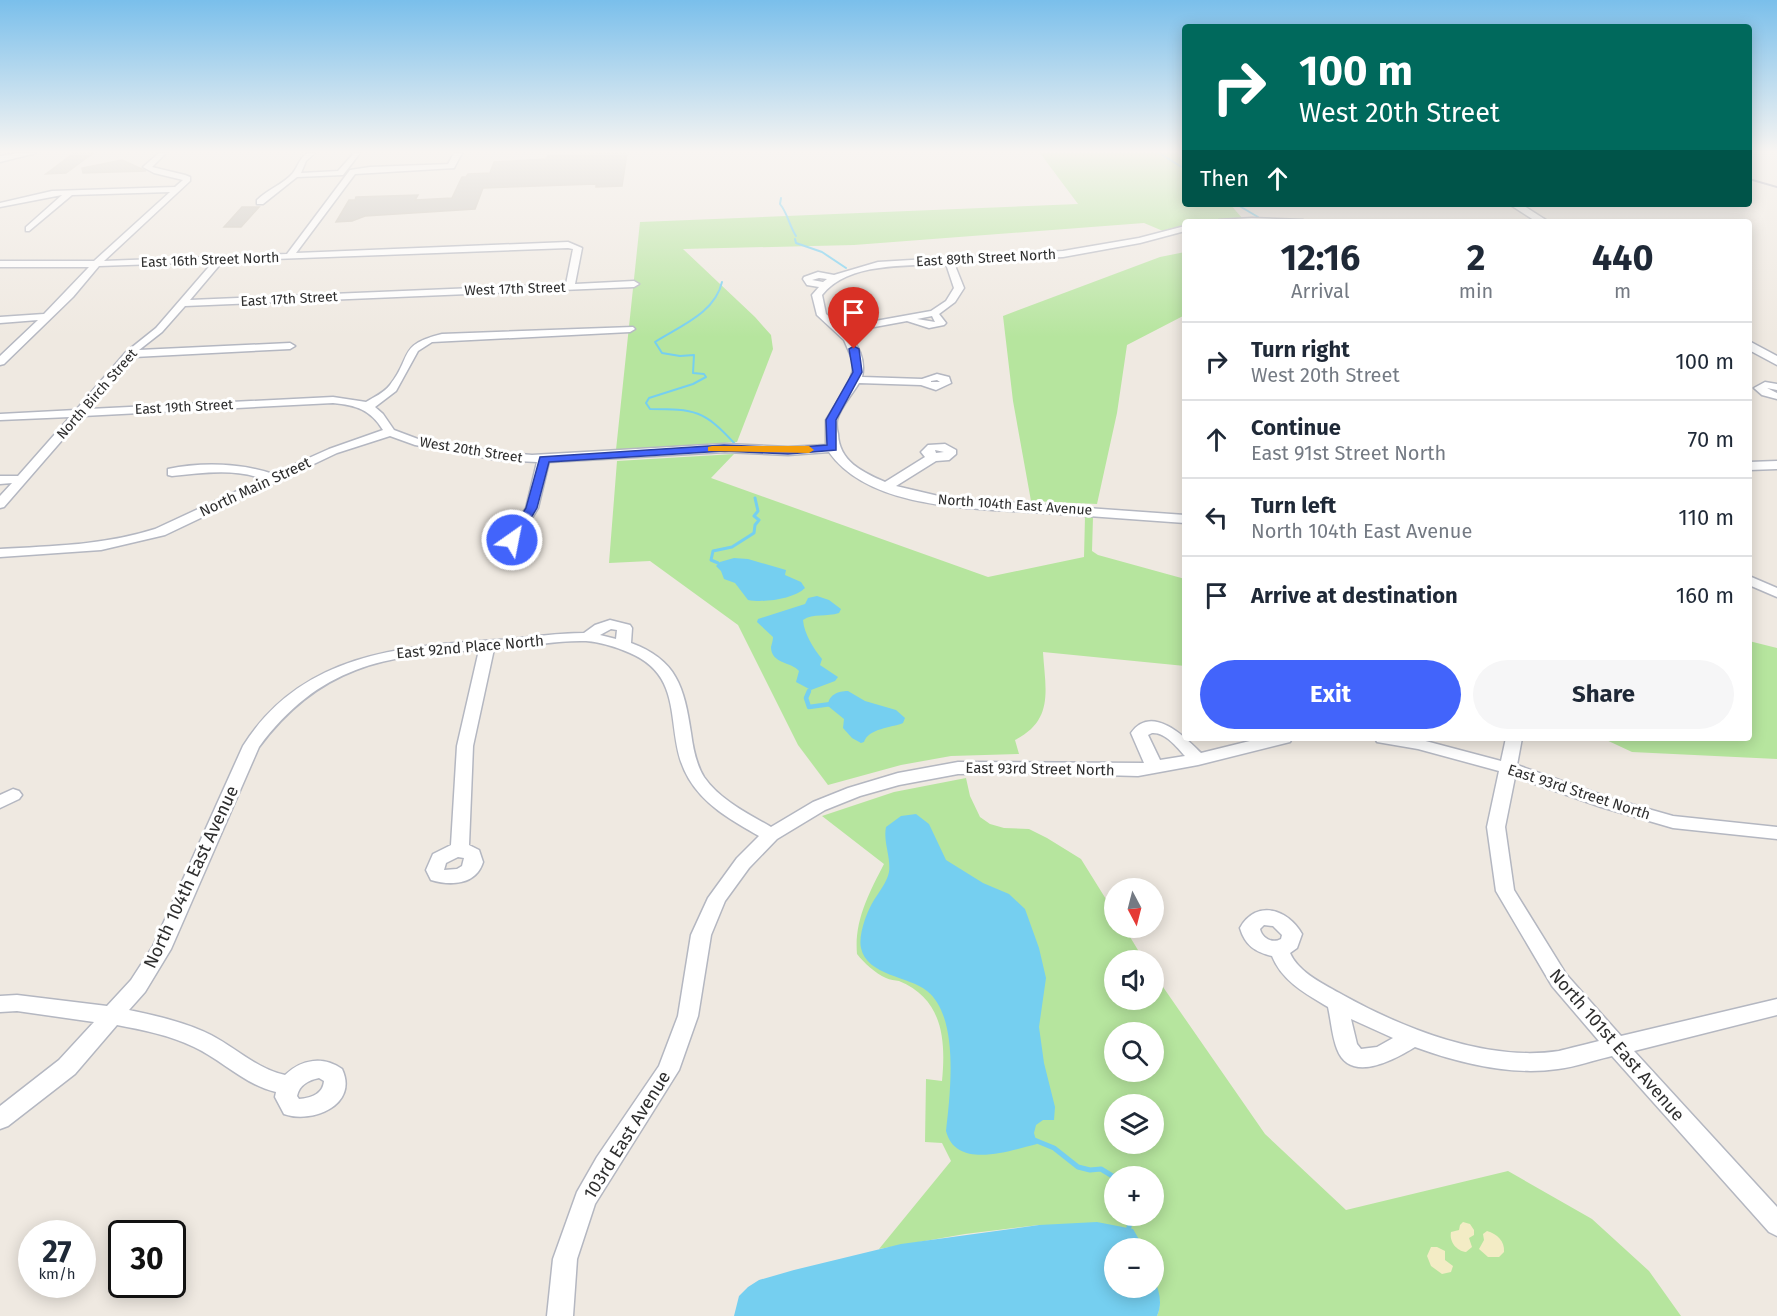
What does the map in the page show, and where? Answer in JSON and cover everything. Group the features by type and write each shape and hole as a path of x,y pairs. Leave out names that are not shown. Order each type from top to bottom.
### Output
{"street":[{"path":"29,229 45,214"},
{"path":"0,362 76,289 96,264 150,214"},
{"path":"290,256 321,214"},
{"name":"East 89th Street North","path":"825,285 834,278 878,265 1041,256 1049,262 1060,264 1068,261 1063,254 1140,240 1182,229"},
{"name":"East 16th Street North","path":"0,264 96,264 568,245 578,248 570,287"},
{"name":"North Birch Street","path":"0,504 130,354 159,330 220,259"},
{"path":"841,330 910,319 926,326 938,325 941,323 934,313 956,297 959,288 949,260"},
{"path":"832,448 831,420 855,380 858,364 854,349 841,330 822,315 817,295 825,285 810,282 807,279 818,275 834,278"},
{"name":"West 17th Street","path":"395,294 634,284"},
{"name":"East 17th Street","path":"182,303 395,294"},
{"path":"0,320 47,317"},
{"path":"390,432 379,413 368,406 396,386 415,347 426,341 442,337 630,329"},
{"path":"130,354 290,346"},
{"path":"1752,347 1777,361"},
{"path":"855,380 925,382"},
{"path":"1762,391 1759,388 1762,386 1777,387"},
{"path":"1752,393 1762,391 1777,396"},
{"name":"East 19th Street","path":"0,417 333,400 351,401 368,406"},
{"name":"West 20th Street","path":"390,432 415,442 498,456 544,459 724,448 788,451 832,448"},
{"name":"North Main Street","path":"0,553 91,548 120,544 160,532 344,446 390,432"},
{"name":"North 104th East Avenue","path":"832,448 847,465 885,487 918,498 1182,519"},
{"path":"885,487 933,457"},
{"path":"512,540 532,508 544,459"},
{"path":"1752,466 1777,465"},
{"path":"172,471 237,469 255,471 274,479"},
{"path":"0,480 22,479"},
{"path":"1752,581 1777,593"},
{"name":"East 92nd Place North","path":"321,681 347,668 388,655 439,647 586,637 623,645 657,662 670,680 678,701 690,766 703,786 727,808 771,836"},
{"path":"459,850 462,837 465,746 488,644"},
{"name":"North 104th East Avenue","path":"0,1119 67,1068 115,1016 138,986 161,949 251,746 269,720 286,704 321,681"},
{"path":"1155,768 1139,733 1147,726 1157,726 1167,730 1198,759"},
{"name":"East 93rd Street North","path":"771,836 819,806 854,792 898,779 958,768 1030,767 1101,770 1155,768 1272,741"},
{"name":"East 93rd Street North","path":"1400,741 1506,768 1607,803 1673,822 1777,833"},
{"name":"North 101st East Avenue","path":"1513,741 1496,827 1504,891 1559,980 1777,1224"},
{"name":"103rd East Avenue","path":"560,1316 565,1259 585,1200 605,1165 668,1070 688,1016 701,935 717,898 743,863 771,836"},
{"path":"1278,949 1286,965 1337,1002 1414,1037 1464,1054 1526,1062 1558,1060 1777,1007"},
{"path":"1337,1002 1347,1048 1356,1058 1366,1059 1386,1053 1414,1037"},
{"path":"0,1004 17,1003 115,1016 176,1031 202,1041 265,1080 290,1085"}],"green space":[{"path":"825,214 1239,214 1242,218 1182,219 1182,226 1163,231 1144,223 854,245 683,249 755,317 771,335 773,349 737,442 616,450 640,222"},
{"path":"1182,253 1182,317 1127,345 1117,413 1097,504 1031,501 1013,401 1003,316 1160,257"},
{"path":"734,454 711,478 988,577 1084,557 1085,517 1093,517 1092,551 1098,555 1182,578 1182,666 1043,652 1045,702 1037,723 1015,740 1019,754 951,756 901,765 828,785 798,745 738,625 650,561 609,563 617,461"},
{"path":"1752,642 1777,648 1777,759 1632,752 1608,741 1752,741"},
{"path":"966,778 970,796 980,817 990,824 1004,828 1029,829 1081,859 1104,896 1104,938 1131,938 1138,950 1104,950 1104,1010 1164,1010 1164,988 1265,1134 1346,1210 1508,1171 1592,1219 1649,1271 1681,1316 1157,1316 1158,1298 1164,1298 1164,1238 1109,1238 1039,1225 965,1234 879,1249 951,1161 942,1143 925,1142 926,1079 942,1081 942,1036 933,1010 925,998 899,981 888,979 878,973 857,954 860,919 884,864 822,816 894,792"}],"sand":[{"path":"1463,1222 1470,1224 1474,1230 1474,1235 1469,1238 1472,1247 1466,1252 1454,1245 1451,1239 1451,1232 1459,1230"},
{"path":"1487,1231 1502,1241 1504,1252 1499,1257 1488,1257 1479,1249 1484,1240 1483,1234"},
{"path":"1431,1247 1445,1251 1445,1260 1453,1266 1451,1272 1442,1274 1431,1266 1427,1256"}],"water":[{"path":"734,558 748,559 786,570 785,575 801,582 805,588 794,595 778,599 748,600 735,583 724,579 716,566 720,562"},
{"path":"817,596 829,600 841,609 839,613 803,620 805,631 822,659 820,665 838,677 835,681 811,690 796,682 799,671 796,668 774,657 771,647 773,637 757,622 758,619 805,604 808,598"},
{"path":"848,691 865,701 896,710 905,718 903,723 875,731 861,743 852,738 843,728 844,719 828,706 834,694"},
{"path":"916,814 929,824 946,860 983,883 1009,894 1025,909 1039,948 1046,978 1039,1027 1044,1063 1055,1107 1054,1120 1043,1120 1036,1125 1034,1133 1037,1144 985,1155 960,1150 952,1143 946,1131 950,1078 949,1037 937,1003 927,991 919,986 871,964 861,948 862,930 866,917 889,872 886,827 901,816"},
{"path":"1097,1222 1104,1223 1104,1226 1133,1229 1138,1238 1104,1238 1104,1298 1160,1298 1157,1316 734,1316 739,1296 759,1280 901,1244 1039,1225"}],"building":[{"path":"235,214 252,214 241,227 224,227"},
{"path":"340,214 390,214 365,216 352,221 336,222"}],"waterway":[{"path":"786,214 796,236"},
{"path":"1254,214 1258,217"},
{"path":"795,239 796,243 822,252 846,268"},
{"path":"722,282 718,293 704,310 655,342 662,353 680,356 694,355 693,373 704,374 706,377 693,384 649,398 646,403 650,409 688,411 698,414 715,424 735,444"},
{"path":"718,563 711,560 713,551 732,547 754,533 755,525 759,520 754,516 758,511 755,498"},
{"path":"809,691 806,698 809,707 831,704"},
{"path":"1032,1139 1054,1148 1078,1167 1104,1171"},
{"path":"1128,1231 1129,1226"}],"slow traffic":[{"path":"712,449 809,450"}],"route":[{"path":"512,540 532,508 544,459 724,448 788,451 832,448 831,420 858,372 854,349"}]}
